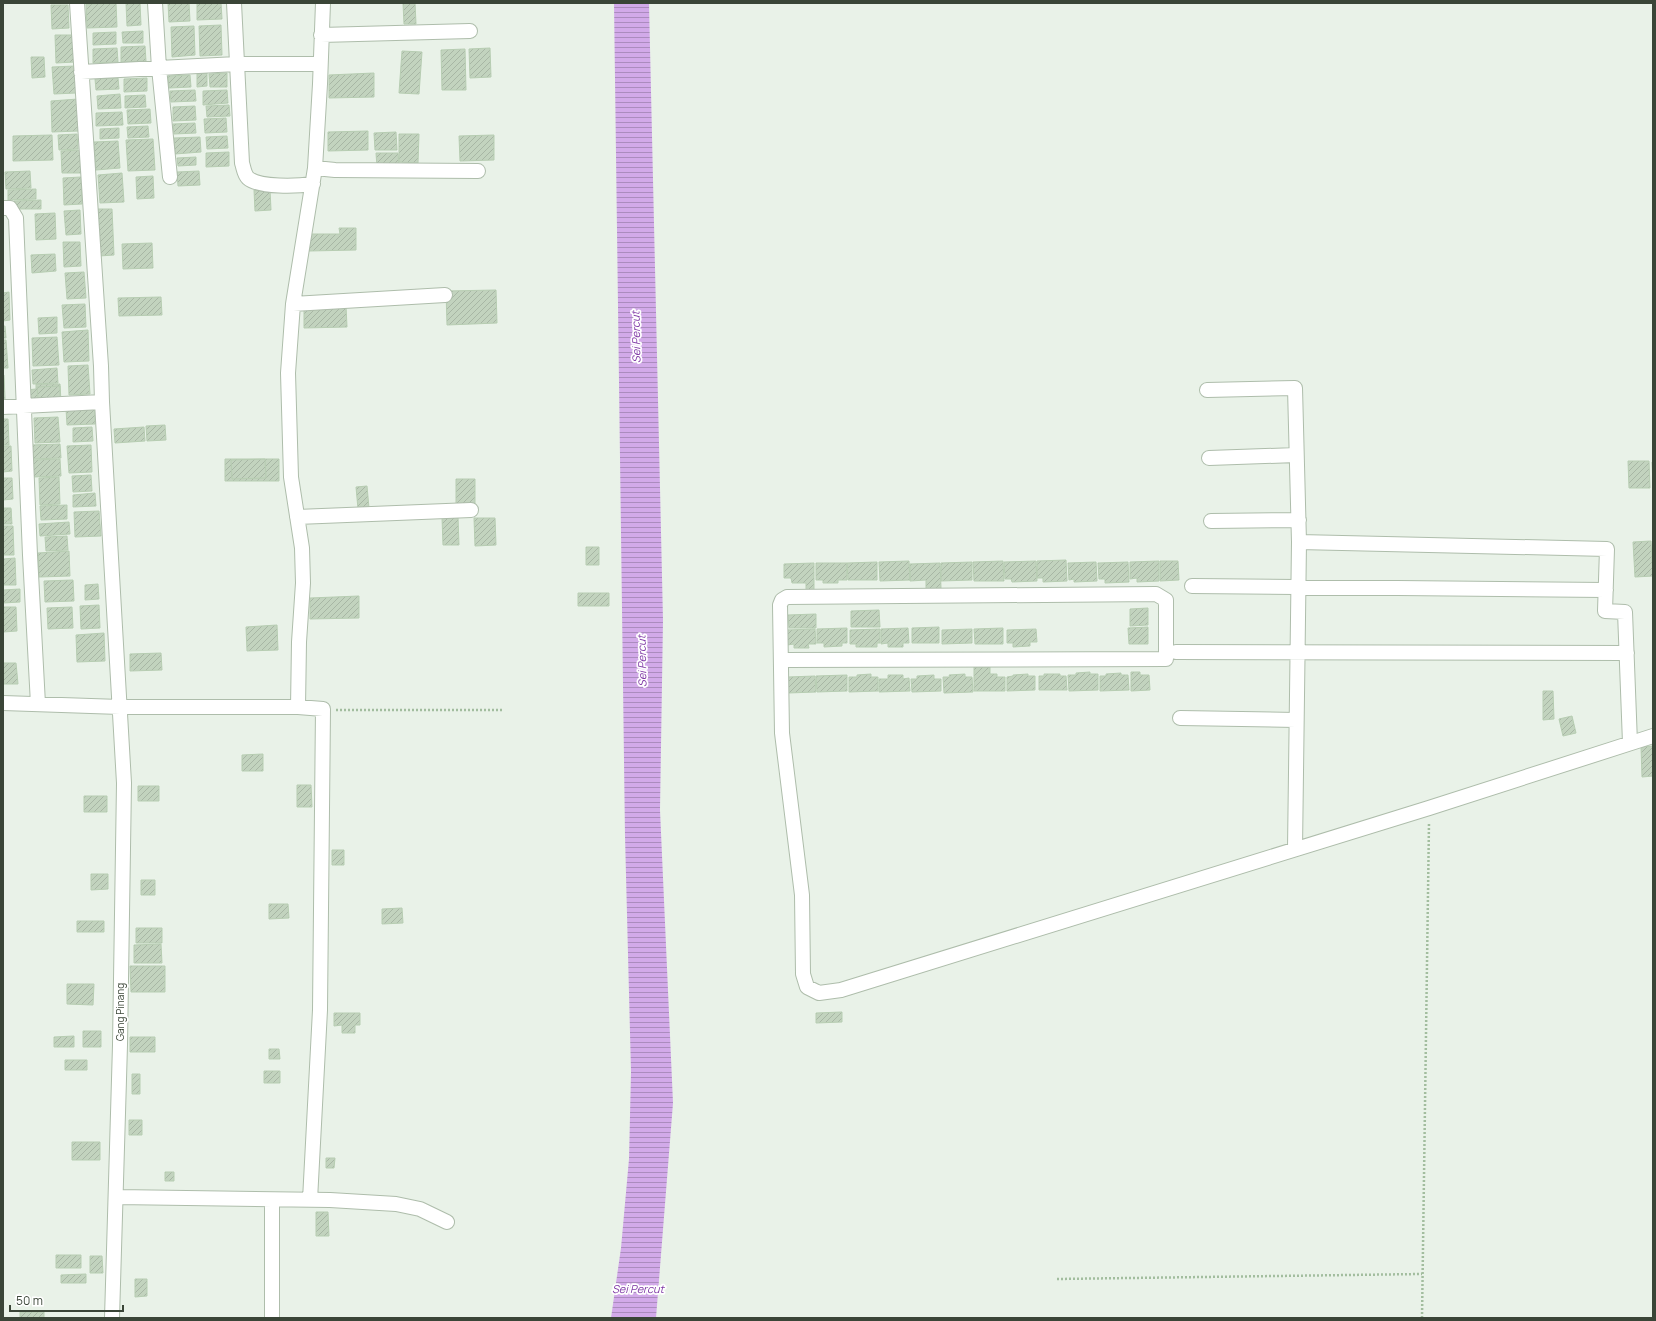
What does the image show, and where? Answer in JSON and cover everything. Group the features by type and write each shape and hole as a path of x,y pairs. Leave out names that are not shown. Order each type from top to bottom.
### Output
{"street":[{"name":"Gang Pinang","path":"77,3 101,366 124,783 124,864 117,1197 112,1318"},
{"path":"155,3 159,68 170,177"},
{"path":"234,3 242,164 245,173 254,182 277,185 313,184"},
{"path":"298,707 299,642 303,583 302,548 291,477 288,373 293,304 313,184 320,84 323,3"},
{"path":"321,35 470,31"},
{"path":"81,72 237,64 320,64"},
{"path":"314,168 335,170 478,171"},
{"path":"3,208 10,208 16,218 38,704"},
{"path":"293,304 445,295"},
{"path":"1207,390 1295,388 1299,542 1295,850"},
{"path":"3,407 102,402"},
{"path":"1209,458 1296,455"},
{"path":"297,517 471,510"},
{"path":"1211,521 1298,520"},
{"path":"1299,542 1607,549 1605,611 1625,612 1630,743"},
{"path":"1192,586 1606,590"},
{"path":"780,660 1166,659 1166,600 1156,594 787,597 782,600 780,605 780,660 782,733 802,895 803,974 807,987 819,993 841,990 1295,850 1653,736"},
{"path":"1176,652 1627,652"},
{"path":"3,703 120,707 298,707 323,710 320,1010 310,1200"},
{"path":"1180,718 1296,720"},
{"path":"117,1197 310,1200 396,1204 420,1209 447,1222"},
{"path":"272,1200 272,1318"}],"path":[{"path":"323,710 504,710"},
{"path":"1422,1318 1429,808"},
{"path":"1057,1279 1422,1274"}],"water":[{"name":"Sei Percut","path":"614,3 649,3 663,620 660,810 673,1103 656,1318 611,1318 621,1248 629,1159 631,1072 625,836"}],"building":[{"path":"116,3 117,27 87,28 86,4"},
{"path":"126,3 140,3 141,25 127,26"},
{"path":"168,3 189,3 190,21 169,22"},
{"path":"197,3 221,3 222,19 197,20"},
{"path":"403,3 415,3 416,24 404,24"},
{"path":"51,5 68,5 69,28 52,29"},
{"path":"221,25 222,55 200,56 199,26"},
{"path":"194,26 195,55 172,57 171,27"},
{"path":"143,31 143,43 123,43 122,32"},
{"path":"116,32 116,44 93,45 93,33"},
{"path":"55,35 73,35 75,62 56,63"},
{"path":"145,46 146,61 121,62 121,47"},
{"path":"117,48 118,62 93,63 93,49"},
{"path":"490,48 491,77 470,78 469,49"},
{"path":"465,49 466,90 442,90 441,50"},
{"path":"402,51 422,52 419,94 399,93"},
{"path":"31,57 44,57 45,77 32,78"},
{"path":"75,66 76,93 54,94 52,67"},
{"path":"207,73 207,86 197,87 197,74"},
{"path":"227,73 227,87 210,87 209,74"},
{"path":"374,73 374,97 329,98 329,75"},
{"path":"190,75 191,87 169,88 168,76"},
{"path":"118,78 119,89 96,90 95,79"},
{"path":"147,78 147,91 124,92 124,79"},
{"path":"195,90 196,101 171,102 170,91"},
{"path":"227,90 228,103 203,105 203,91"},
{"path":"120,94 121,108 98,109 97,96"},
{"path":"145,95 146,107 125,108 125,96"},
{"path":"78,99 79,131 52,132 51,101"},
{"path":"229,105 230,116 207,117 206,106"},
{"path":"195,106 196,120 173,121 173,107"},
{"path":"150,109 151,123 128,124 127,110"},
{"path":"122,112 123,125 96,126 96,113"},
{"path":"226,118 227,132 205,133 204,119"},
{"path":"195,123 196,133 174,134 173,124"},
{"path":"148,126 149,137 128,138 127,127"},
{"path":"119,128 119,138 100,139 100,129"},
{"path":"368,131 368,150 328,151 328,132"},
{"path":"396,132 397,150 375,150 374,133"},
{"path":"77,134 78,149 59,150 58,135"},
{"path":"399,134 419,134 418,163 399,162"},
{"path":"52,135 53,160 13,161 13,136"},
{"path":"494,135 494,160 460,161 459,136"},
{"path":"227,136 228,148 207,149 206,137"},
{"path":"200,137 201,152 175,154 174,138"},
{"path":"153,139 155,170 128,171 126,140"},
{"path":"118,141 120,168 96,170 94,142"},
{"path":"81,150 82,173 62,173 61,151"},
{"path":"229,152 229,166 206,167 206,153"},
{"path":"376,153 398,153 399,166 377,167"},
{"path":"196,157 196,165 178,166 177,158"},
{"path":"30,171 31,188 6,189 5,172"},
{"path":"199,171 200,185 178,186 177,172"},
{"path":"122,173 124,202 100,203 98,175"},
{"path":"153,176 154,198 137,199 136,177"},
{"path":"81,177 82,204 64,205 63,178"},
{"path":"36,189 36,199 8,200 8,190"},
{"path":"254,190 270,190 271,210 255,211"},
{"path":"41,200 41,209 14,209 14,201"},
{"path":"97,209 112,209 114,255 99,256"},
{"path":"80,210 81,234 66,235 64,211"},
{"path":"55,213 56,239 36,240 35,214"},
{"path":"339,228 356,228 356,250 309,251 308,234 340,234"},
{"path":"63,242 80,242 81,266 64,267"},
{"path":"152,243 153,268 123,269 122,244"},
{"path":"55,254 56,271 32,273 31,255"},
{"path":"84,272 86,298 67,299 65,273"},
{"path":"496,290 497,323 447,325 446,291"},
{"path":"9,292 10,320 3,321 3,293"},
{"path":"161,297 162,315 119,316 118,298"},
{"path":"85,304 86,327 64,328 62,305"},
{"path":"346,306 347,327 304,328 304,307"},
{"path":"57,317 57,333 39,334 38,318"},
{"path":"3,326 5,326 6,338 3,338"},
{"path":"88,330 89,361 64,362 62,332"},
{"path":"57,337 59,365 33,366 32,338"},
{"path":"3,340 6,340 8,368 3,368"},
{"path":"88,365 90,394 69,395 68,366"},
{"path":"57,368 58,383 33,384 32,370"},
{"path":"4,375 5,399 3,399"},
{"path":"36,384 60,384 61,402 27,403 26,390 36,389"},
{"path":"60,386 60,398 38,399 37,387"},
{"path":"95,407 95,424 67,425 66,409"},
{"path":"58,417 60,442 35,443 34,418"},
{"path":"3,419 8,419 9,445 3,445"},
{"path":"165,425 166,440 147,441 146,426"},
{"path":"92,427 93,441 73,442 73,428"},
{"path":"144,427 145,441 115,443 114,429"},
{"path":"60,444 61,458 31,459 31,445"},
{"path":"91,445 92,472 69,473 67,446"},
{"path":"3,446 11,446 12,471 3,472"},
{"path":"60,459 61,476 32,477 32,460"},
{"path":"225,459 279,459 279,481 225,481"},
{"path":"265,459 266,478 232,479 231,460"},
{"path":"1628,461 1649,461 1650,488 1629,488"},
{"path":"1652,462 1653,462 1653,485"},
{"path":"91,475 92,491 73,492 72,476"},
{"path":"59,477 60,504 40,505 39,478"},
{"path":"3,478 12,478 13,499 3,500"},
{"path":"456,479 475,479 475,504 456,505"},
{"path":"367,486 369,508 358,509 356,487"},
{"path":"95,493 96,506 73,507 73,495"},
{"path":"67,505 67,519 41,520 40,506"},
{"path":"3,508 11,508 11,520 3,521"},
{"path":"3,509 11,509 12,524 3,524"},
{"path":"99,511 101,536 75,537 74,512"},
{"path":"458,517 459,545 443,545 442,518"},
{"path":"474,518 495,518 496,545 475,546"},
{"path":"69,522 70,534 40,536 39,524"},
{"path":"3,526 13,526 14,555 3,555"},
{"path":"67,536 68,550 46,551 45,537"},
{"path":"1651,541 1653,576 1635,577 1633,542"},
{"path":"586,547 599,547 599,565 586,565"},
{"path":"69,551 70,576 39,577 38,553"},
{"path":"15,558 16,585 3,585 3,559"},
{"path":"1066,560 1067,581 1043,582 1043,578 1037,578 1037,561"},
{"path":"909,561 910,580 880,581 879,562"},
{"path":"1003,561 1004,581 974,581 973,562"},
{"path":"1036,561 1037,581 1012,582 1011,579 1005,579 1004,562"},
{"path":"1159,561 1159,581 1137,582 1137,578 1130,579 1130,562"},
{"path":"1160,561 1178,561 1179,580 1160,581"},
{"path":"877,562 877,580 848,580 847,563"},
{"path":"972,562 972,580 941,581 941,563"},
{"path":"1096,562 1097,581 1074,582 1074,579 1069,580 1068,563"},
{"path":"1128,562 1129,582 1105,583 1105,579 1099,579 1098,563"},
{"path":"814,563 814,591 806,591 806,583 792,583 791,578 784,578 784,564"},
{"path":"816,563 847,563 847,580 838,580 838,583 823,583 823,580 816,580"},
{"path":"940,563 941,588 926,589 926,580 910,581 910,564"},
{"path":"73,580 74,601 45,602 44,581"},
{"path":"98,584 99,599 85,600 85,585"},
{"path":"20,589 20,602 3,603 3,590"},
{"path":"578,593 609,593 609,606 578,606"},
{"path":"359,596 359,618 310,619 310,598"},
{"path":"99,605 100,628 81,629 80,606"},
{"path":"3,607 16,607 17,631 3,632"},
{"path":"72,607 73,628 48,629 47,608"},
{"path":"1148,608 1148,625 1130,626 1130,609"},
{"path":"879,610 880,627 851,627 851,611"},
{"path":"816,614 816,628 789,628 788,615"},
{"path":"277,625 278,650 247,651 246,627"},
{"path":"939,627 939,643 912,643 912,628"},
{"path":"1148,627 1148,644 1129,644 1128,628"},
{"path":"847,628 847,643 842,643 842,646 824,647 824,643 817,643 817,629"},
{"path":"908,628 909,643 903,643 903,647 888,647 888,643 881,644 881,629"},
{"path":"1003,628 1003,644 975,644 974,629"},
{"path":"815,629 816,644 808,644 809,648 794,648 794,644 787,645 787,630"},
{"path":"880,629 880,643 877,643 877,647 856,647 856,644 850,644 850,630"},
{"path":"972,629 972,643 942,644 942,630"},
{"path":"1036,629 1037,642 1030,642 1030,646 1013,647 1013,643 1007,643 1007,630"},
{"path":"104,633 105,661 77,662 76,635"},
{"path":"161,653 162,670 130,671 130,654"},
{"path":"3,663 16,663 18,684 3,684"},
{"path":"974,667 990,667 990,674 997,674 997,677 1005,677 1005,691 974,691"},
{"path":"1090,672 1090,674 1098,674 1098,690 1069,691 1068,675"},
{"path":"1131,672 1140,672 1140,675 1149,675 1150,690 1131,691"},
{"path":"1121,673 1121,675 1128,675 1129,690 1100,691 1100,676"},
{"path":"871,674 871,677 878,677 878,691 849,692 849,677"},
{"path":"965,674 965,677 972,677 973,692 944,693 943,677"},
{"path":"1028,674 1028,676 1035,676 1035,690 1007,691 1007,677"},
{"path":"1044,674 1060,674 1060,676 1066,676 1067,690 1039,690 1039,676 1044,676"},
{"path":"847,675 847,691 817,692 816,676"},
{"path":"888,675 903,675 903,679 909,678 910,691 879,692 879,679 888,679"},
{"path":"934,675 934,679 941,679 941,691 912,692 911,679 917,679 917,676"},
{"path":"815,676 816,692 788,693 788,677"},
{"path":"1543,691 1553,691 1554,719 1543,720"},
{"path":"1572,716 1576,733 1563,736 1559,719"},
{"path":"1653,746 1653,776 1642,777 1641,747"},
{"path":"263,754 263,771 242,771 242,755"},
{"path":"297,785 311,785 312,807 297,807"},
{"path":"138,786 159,786 159,801 138,801"},
{"path":"84,796 107,796 107,812 84,812"},
{"path":"332,850 344,850 344,865 332,865"},
{"path":"91,874 108,874 108,889 91,890"},
{"path":"141,880 155,880 155,895 141,895"},
{"path":"269,904 288,904 289,918 269,919"},
{"path":"402,908 403,923 382,924 382,909"},
{"path":"77,921 104,921 104,932 77,932"},
{"path":"136,928 162,928 162,943 136,943"},
{"path":"161,944 162,963 134,963 134,945"},
{"path":"130,966 165,966 165,992 131,992"},
{"path":"67,984 94,984 93,1005 67,1004"},
{"path":"842,1012 842,1022 816,1023 816,1013"},
{"path":"334,1013 360,1013 360,1025 355,1025 355,1033 342,1033 342,1025 334,1026"},
{"path":"83,1031 101,1031 101,1047 83,1047"},
{"path":"74,1036 74,1047 54,1047 54,1037"},
{"path":"130,1037 155,1037 155,1052 130,1052"},
{"path":"269,1049 279,1049 280,1059 269,1059"},
{"path":"65,1060 87,1060 87,1070 65,1070"},
{"path":"264,1071 280,1071 280,1083 264,1083"},
{"path":"132,1074 140,1074 140,1094 132,1094"},
{"path":"129,1120 142,1120 142,1135 129,1135"},
{"path":"72,1142 100,1142 100,1160 72,1160"},
{"path":"326,1158 335,1158 334,1168 326,1168"},
{"path":"165,1172 174,1172 174,1181 165,1181"},
{"path":"316,1212 328,1212 329,1236 316,1236"},
{"path":"56,1255 81,1255 81,1268 56,1268"},
{"path":"90,1256 102,1256 103,1273 90,1273"},
{"path":"86,1274 86,1283 61,1283 61,1275"},
{"path":"135,1279 147,1279 147,1296 135,1297"},
{"path":"20,1312 44,1312 44,1318 20,1318"}]}
